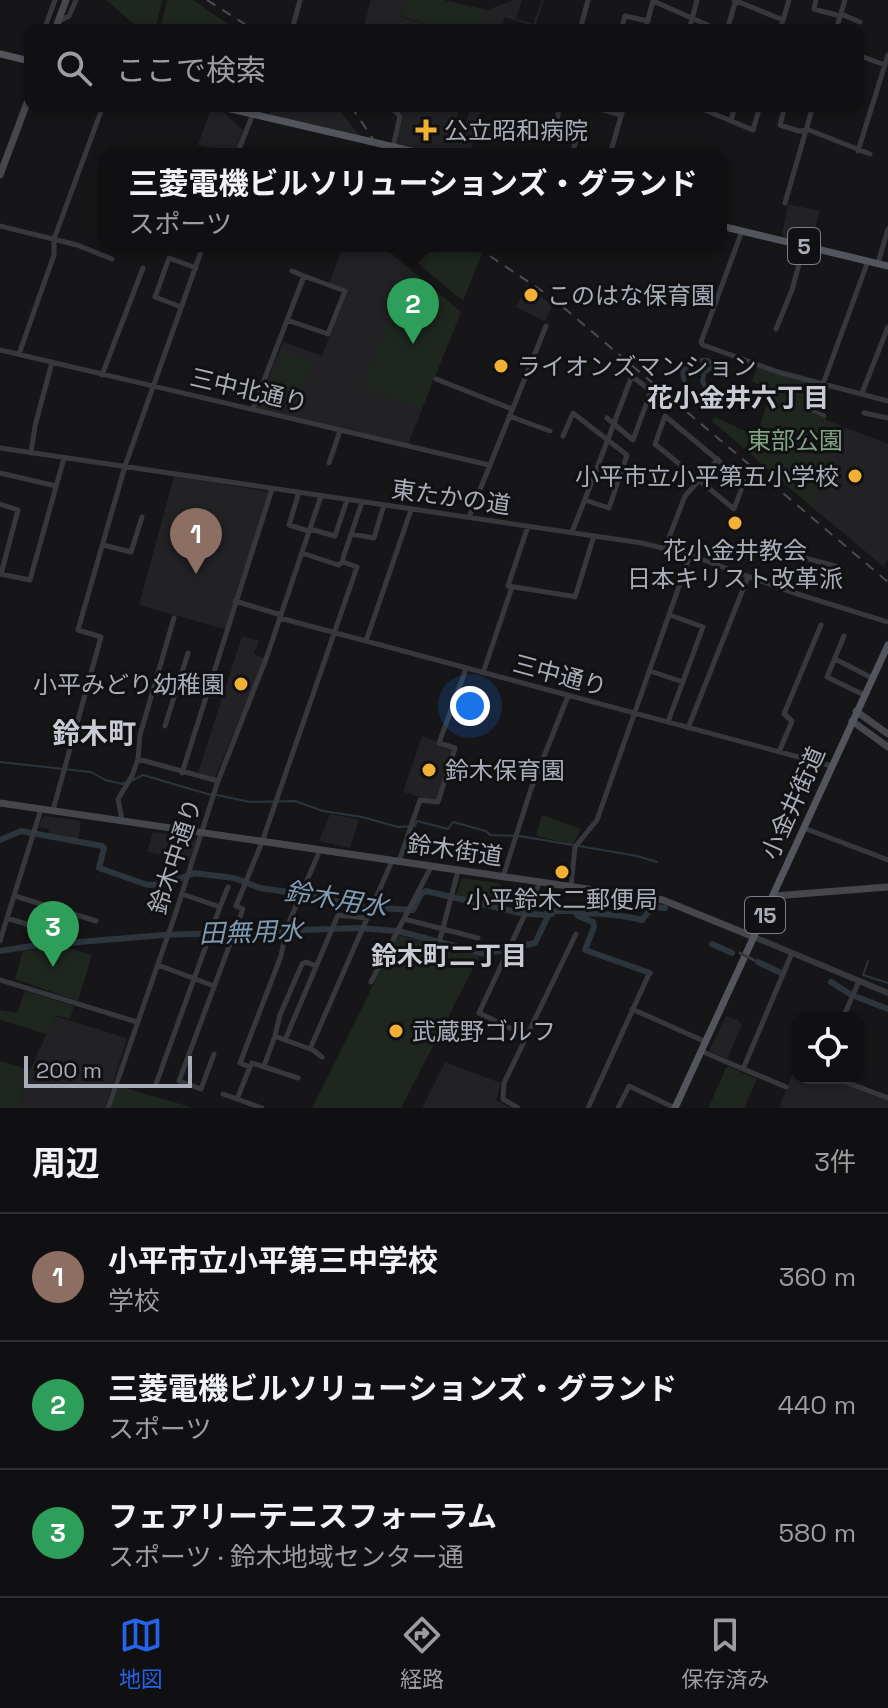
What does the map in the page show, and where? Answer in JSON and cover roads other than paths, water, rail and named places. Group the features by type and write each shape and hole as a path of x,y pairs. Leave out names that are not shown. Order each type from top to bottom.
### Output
{"main road":[{"path":"57,24 66,0"},
{"path":"0,54 24,60"},
{"path":"0,175 24,111"},
{"path":"244,112 397,148"},
{"name":"5","path":"727,227 888,266"},
{"name":"小金井街道","path":"675,1108 888,645"},
{"path":"856,711 888,734"},
{"path":"852,721 888,747"},
{"name":"鈴木街道","path":"0,803 671,902 754,937"},
{"path":"774,896 888,887"}],"street":[{"path":"46,24 55,0"},
{"path":"59,24 69,16 76,0"},
{"path":"294,24 300,0"},
{"path":"582,24 588,0"},
{"path":"690,24 697,0"},
{"path":"729,24 735,0 783,20"},
{"path":"782,24 789,0"},
{"path":"816,0 814,9 860,22"},
{"path":"838,24 845,0"},
{"path":"647,24 654,1 706,24"},
{"path":"623,24 625,16 648,21"},
{"path":"858,151 888,55"},
{"path":"864,57 885,65"},
{"path":"19,354 54,255 54,239 101,112"},
{"path":"393,147 400,116 395,112"},
{"path":"559,112 554,131 577,137 574,148"},
{"path":"610,112 621,115"},
{"path":"612,148 622,112"},
{"path":"714,112 753,130 758,112"},
{"path":"731,121 733,112"},
{"path":"783,112 780,125 806,132 809,130 870,154"},
{"path":"785,203 811,112"},
{"path":"239,148 253,114"},
{"path":"0,226 54,239 112,259"},
{"path":"878,263 888,229"},
{"path":"743,231 701,342 703,345 749,362 888,401"},
{"path":"776,329 792,290 804,246"},
{"path":"53,810 101,637 78,630 125,466 201,252"},
{"path":"181,307 155,297 169,258 196,268"},
{"path":"825,416 813,411 868,261"},
{"path":"102,375 143,268"},
{"path":"287,320 328,334 345,291 292,271"},
{"path":"253,409 304,276"},
{"path":"469,517 546,326"},
{"path":"862,393 888,327"},
{"name":"三中北通り","path":"0,350 489,465"},
{"path":"31,453 52,362"},
{"path":"572,532 608,441 614,423 620,406 632,376 651,391 633,440 614,423 607,418"},
{"path":"436,379 550,431"},
{"path":"563,436 573,413 627,455 609,508 585,500"},
{"path":"864,413 888,418"},
{"path":"665,416 718,459 744,482 734,509 655,444 665,416"},
{"path":"329,463 340,431"},
{"name":"東たかの道","path":"0,449 665,548 888,622"},
{"path":"0,504 18,510 0,574 30,580 64,458"},
{"path":"665,548 685,496 718,459"},
{"path":"0,473 56,486"},
{"path":"182,773 272,489"},
{"path":"299,492 289,525 335,536 347,500"},
{"name":"鈴木中通り","path":"108,1108 228,752 243,722 321,496"},
{"path":"302,553 338,565 343,562 362,502"},
{"path":"351,534 374,538 384,505"},
{"path":"366,641 412,509"},
{"path":"103,545 131,552 142,517"},
{"path":"528,526 508,586 575,597 594,536"},
{"path":"570,887 575,847 597,820 690,555"},
{"path":"801,557 839,567"},
{"path":"214,1054 201,1089 179,1081 243,909 236,906 262,842 357,567 343,562"},
{"path":"688,728 748,577"},
{"path":"483,673 512,587"},
{"name":"三中通り","path":"235,601 334,633 832,766"},
{"path":"668,722 703,627 670,615"},
{"path":"122,821 118,799 132,777 138,759 140,735 174,618"},
{"path":"779,752 792,721 784,714 821,625"},
{"path":"844,636 827,677 864,695"},
{"path":"165,726 188,653"},
{"path":"835,659 872,678"},
{"path":"310,1049 420,800 438,802 455,748 439,743 466,669"},
{"path":"650,671 683,682"},
{"path":"503,877 531,789 568,696"},
{"path":"138,759 218,781"},
{"path":"0,941 41,809"},
{"path":"804,828 888,860"},
{"path":"250,1067 240,1063 281,956 286,929 320,850"},
{"path":"371,982 431,867"},
{"path":"440,939 458,871"},
{"path":"527,1036 479,1013 540,882"},
{"path":"156,1084 228,887"},
{"path":"182,894 220,907"},
{"path":"15,896 96,921"},
{"path":"7,918 68,937 75,915"},
{"path":"285,1040 338,915 367,918"},
{"path":"404,919 478,938"},
{"path":"518,1108 503,1099 502,1092 576,934"},
{"name":"鈴木街道","path":"754,937 888,993"},
{"path":"740,953 754,960"},
{"path":"743,1069 792,953"},
{"path":"264,1066 280,1015 302,964 316,966"},
{"path":"158,965 214,986"},
{"path":"588,1108 648,976"},
{"path":"0,980 137,1022"},
{"path":"846,1012 859,981"},
{"path":"632,1009 706,1042"},
{"path":"275,1036 310,1049 322,1057"},
{"path":"701,1051 786,1087"},
{"path":"237,1099 252,1063 298,1078"},
{"path":"851,1084 888,1098"},
{"path":"618,1108 629,1086 675,1108"},
{"path":"223,1094 262,1108"}],"waterway":[{"path":"0,762 91,772 105,780 122,784 127,782"},
{"path":"133,780 143,775 211,795"},
{"path":"217,795 250,802 295,801 323,811 398,827 415,826 417,821 448,829 453,822 486,831 490,835 519,836 573,845"},
{"name":"鈴木用水","path":"0,840 21,831 102,846 99,868 148,885 167,884 194,873 234,878 260,888 316,896 359,907 413,910 421,894 426,891 520,913 544,915 551,911 576,911 578,916 593,922 585,950 650,973"},
{"path":"579,846 657,862"},
{"name":"田無用水","path":"576,913 609,914 642,920 652,907 665,908"},
{"name":"田無用水","path":"0,951 163,935 357,928 398,931 485,954 535,943 549,914 552,914"},
{"path":"712,944 732,953"},
{"name":"鈴木用水","path":"868,961 863,975 888,983"},
{"path":"758,962 781,973"},
{"path":"831,982 850,994"},
{"path":"857,997 888,1009"}],"railway":[{"path":"207,0 245,24"},
{"path":"355,112 379,148"},
{"path":"484,252 551,297 888,582"}],"place":[{"name":"公立昭和病院","path":"426,130"},
{"name":"このはな保育園","path":"531,295"},
{"name":"三菱電機ビルソリューションズ・グランド","path":"413,344"},
{"name":"ライオンズマンション","path":"501,366"},
{"name":"小平市立小平第五小学校","path":"855,476"},
{"name":"花小金井教会 日本キリスト改革派","path":"735,523"},
{"name":"小平市立小平第三中学校","path":"196,574"},
{"name":"小平みどり幼稚園","path":"241,684"},
{"name":"鈴木保育園","path":"429,770"},
{"name":"小平鈴木二郵便局","path":"562,872"},
{"name":"フェアリーテニスフォーラム","path":"53,967"},
{"name":"武蔵野ゴルフ","path":"396,1031"}],"district":[{"name":"花小金井六丁目","path":"738,398"},
{"name":"鈴木町","path":"94,733"},
{"name":"鈴木町二丁目","path":"449,956"}],"park label":[{"name":"東部公園","path":"795,440"}]}
